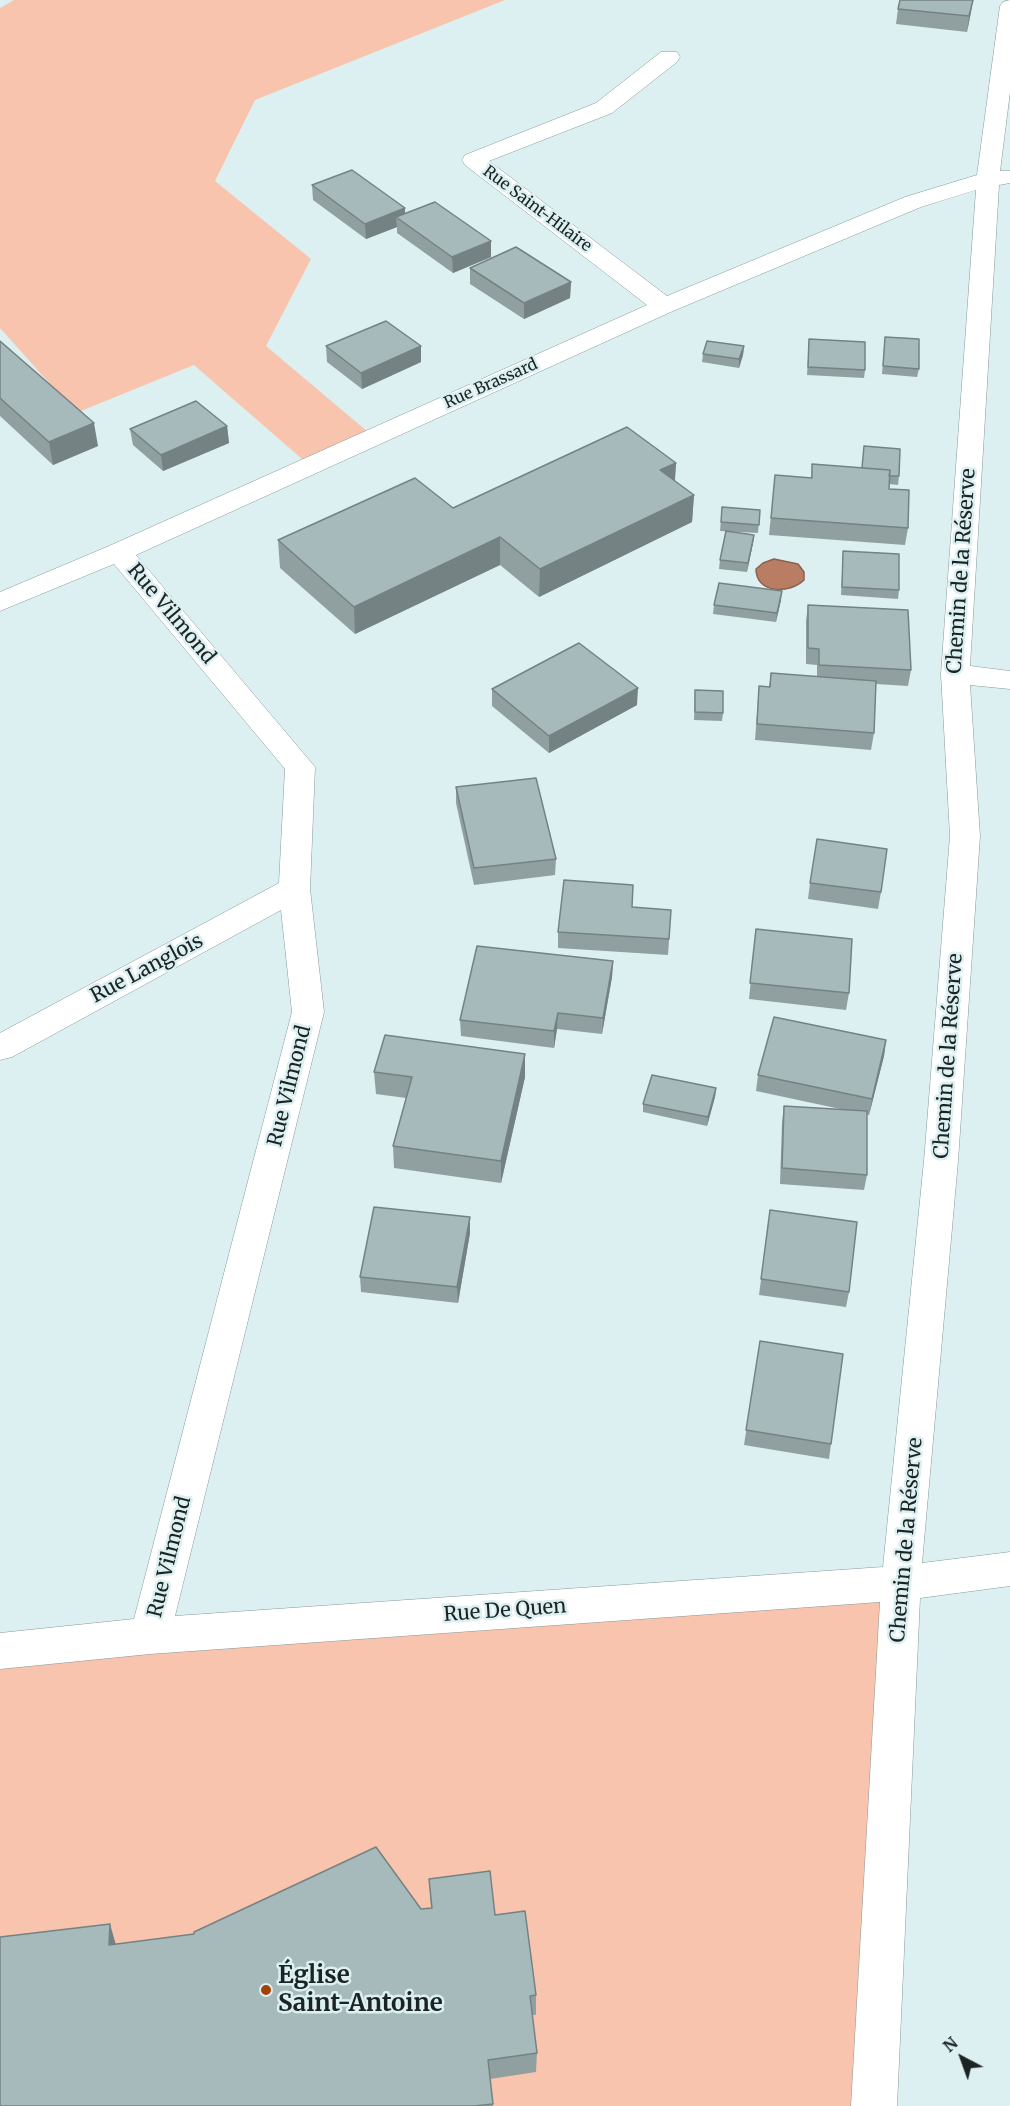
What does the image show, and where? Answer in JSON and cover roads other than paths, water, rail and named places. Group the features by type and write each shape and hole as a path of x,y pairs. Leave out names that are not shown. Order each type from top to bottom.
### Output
{"street":[{"name":"Chemin de la Réserve","path":"874,2106 901,1583 941,1161 965,836 955,675 999,178 1010,6"},
{"name":"Rue Saint-Hilaire","path":"664,306 473,160 604,108 669,57"},
{"name":"Rue Brassard","path":"0,602 119,552 664,306 913,202 999,178"},
{"name":"Rue Vilmond","path":"119,552 300,767 294,889 308,1012 150,1636"},
{"path":"955,675 1010,680"},
{"name":"Rue Langlois","path":"0,1048 294,889"},
{"name":"Rue De Quen","path":"0,1651 150,1636 901,1583 1010,1569"}],"place":[{"name":"Église Saint-Antoine","path":"266,1990"}]}
